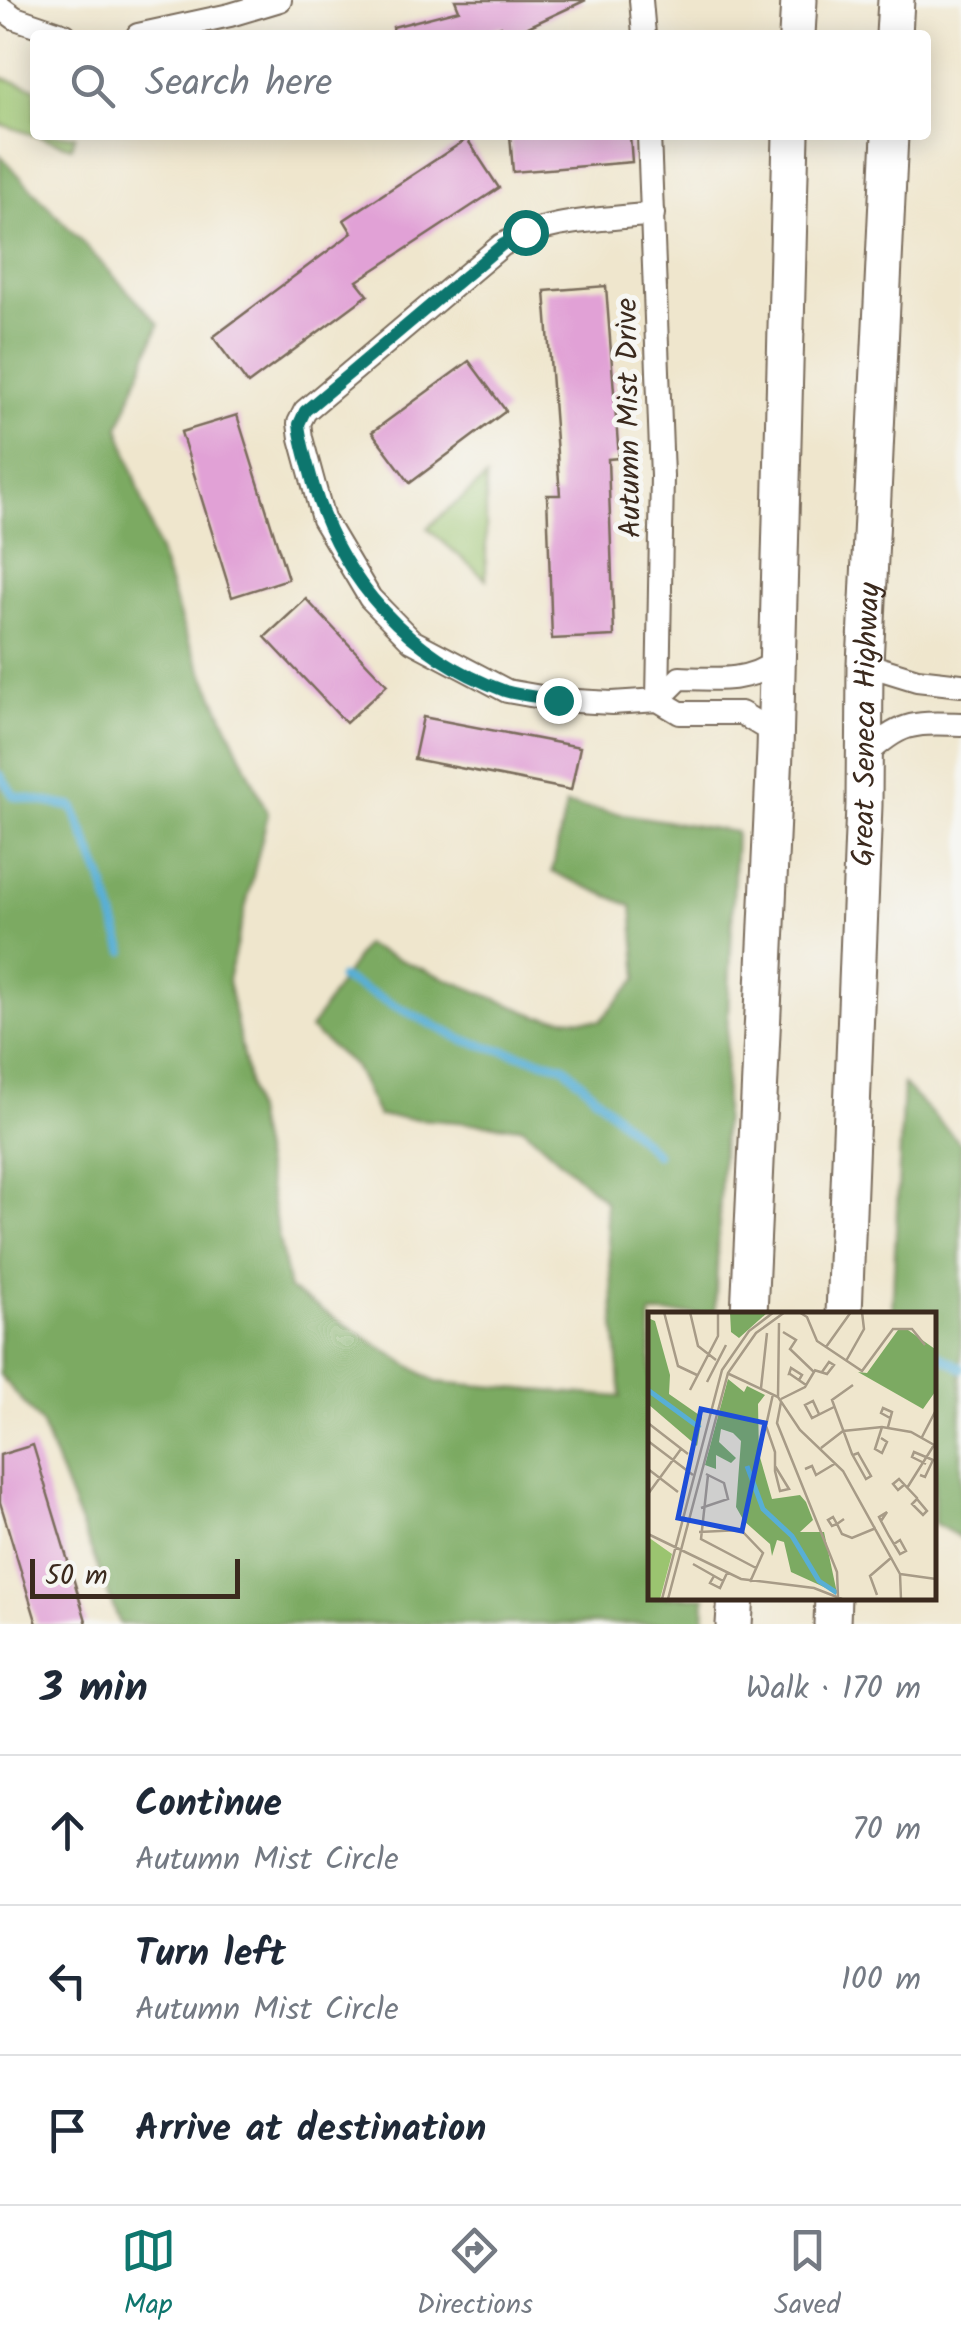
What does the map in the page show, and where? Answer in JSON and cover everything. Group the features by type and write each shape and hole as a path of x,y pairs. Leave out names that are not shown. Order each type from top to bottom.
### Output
{"main road":[{"path":"797,30 799,0"},
{"path":"894,30 896,0"},
{"path":"750,1312 774,752 791,140"},
{"name":"Great Seneca Highway","path":"844,1312 866,755 865,664 890,140"},
{"path":"734,1624 736,1599"},
{"path":"832,1624 833,1599"}],"street":[{"path":"161,30 280,0"},
{"path":"642,0 644,30"},
{"path":"0,7 15,18 50,30"},
{"name":"Autumn Mist Drive","path":"649,140 662,476 658,700"},
{"path":"653,214 547,227 525,232 502,245 305,411 299,424 323,519 370,598 412,641 507,692 612,703 658,700 680,714 741,713 769,730 774,752"},
{"path":"658,700 680,678 742,678 766,669 776,660"},
{"path":"865,664 917,680 961,685"},
{"path":"866,755 885,737 913,723 961,724"}],"green space":[{"path":"0,77 30,86 30,134 0,124"},
{"path":"49,140 73,140 71,147"},
{"path":"0,155 159,324 119,427 185,633 268,814 228,980 289,1289 436,1382 621,1397 605,1201 523,1127 378,1116 354,1066 310,1029 364,945 538,1016 600,1021 638,978 632,906 552,872 566,805 736,832 715,1312 648,1312 648,1599 705,1599 704,1624 120,1624 41,1423 0,1375"},
{"path":"486,478 486,579 427,528"},
{"path":"903,1084 961,1144 961,1538 936,1524 936,1312 892,1312"}],"building":[{"path":"455,0 586,0 522,30 503,30 501,26 492,30 393,30 459,10"},
{"path":"465,140 499,188 357,281 368,295 248,384 213,337 352,233 344,220"},
{"path":"510,140 630,140 632,162 513,172"},
{"path":"606,286 619,458 608,459 614,636 552,639 547,495 560,495 545,291"},
{"path":"469,361 506,411 410,483 372,432"},
{"path":"237,415 288,579 232,597 181,432"},
{"path":"306,599 387,685 346,723 265,637"},
{"path":"423,717 580,747 571,790 414,759"},
{"path":"33,1445 87,1624 37,1624 0,1502 0,1455"}],"waterway":[{"path":"0,775 14,796 73,807 102,878 124,951"},
{"path":"341,978 463,1040 564,1066 656,1154"},
{"path":"936,1353 961,1368"}],"route":[{"path":"525,232 502,245 378,348 305,411 299,424 323,519 370,598 412,641 463,671 507,692 558,700"}]}
